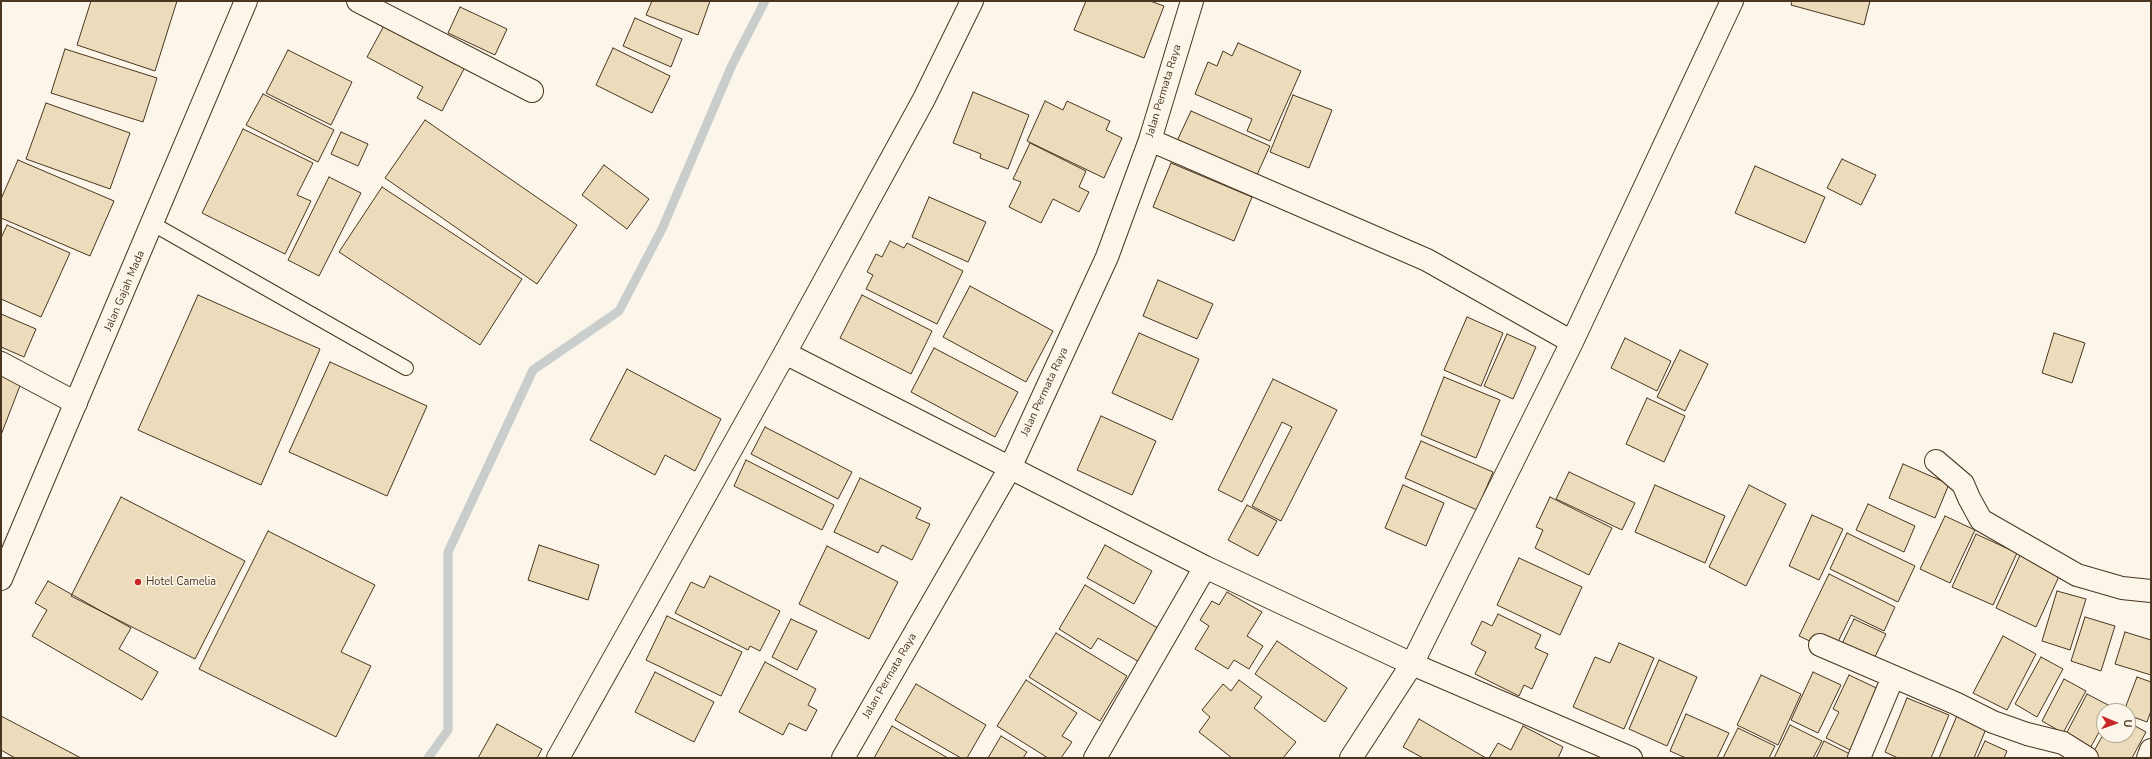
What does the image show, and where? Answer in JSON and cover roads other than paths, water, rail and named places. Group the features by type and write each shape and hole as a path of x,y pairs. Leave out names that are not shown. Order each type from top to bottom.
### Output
{"street":[{"name":"Jalan Gajah Mada","path":"1,579 153,224 246,1"},
{"path":"358,1 532,91"},
{"path":"558,758 785,353 924,99 972,1"},
{"name":"Jalan Permata Raya","path":"843,758 1010,468 1107,257 1150,140 1192,1"},
{"path":"1351,758 1412,664 1572,342 1732,1"},
{"path":"1150,140 1427,260 1572,342"},
{"path":"785,353 1205,567 1412,664 1631,758"},
{"path":"1,363 76,403"},
{"path":"1936,461 1963,484 1969,498 1982,520 2077,575 2122,588 2151,591"},
{"path":"1095,758 1205,567"},
{"path":"1820,645 1955,703 1993,722 2027,734 2063,743 2087,758"},
{"path":"1859,758 1893,677"},
{"path":"2148,758 2151,750"}],"lane":[{"path":"153,224 406,368"}],"waterway":[{"path":"428,758 448,730 448,552 533,370 619,311 662,229 732,65 765,1"}],"place":[{"name":"Hotel Camelia","path":"138,582"}]}
